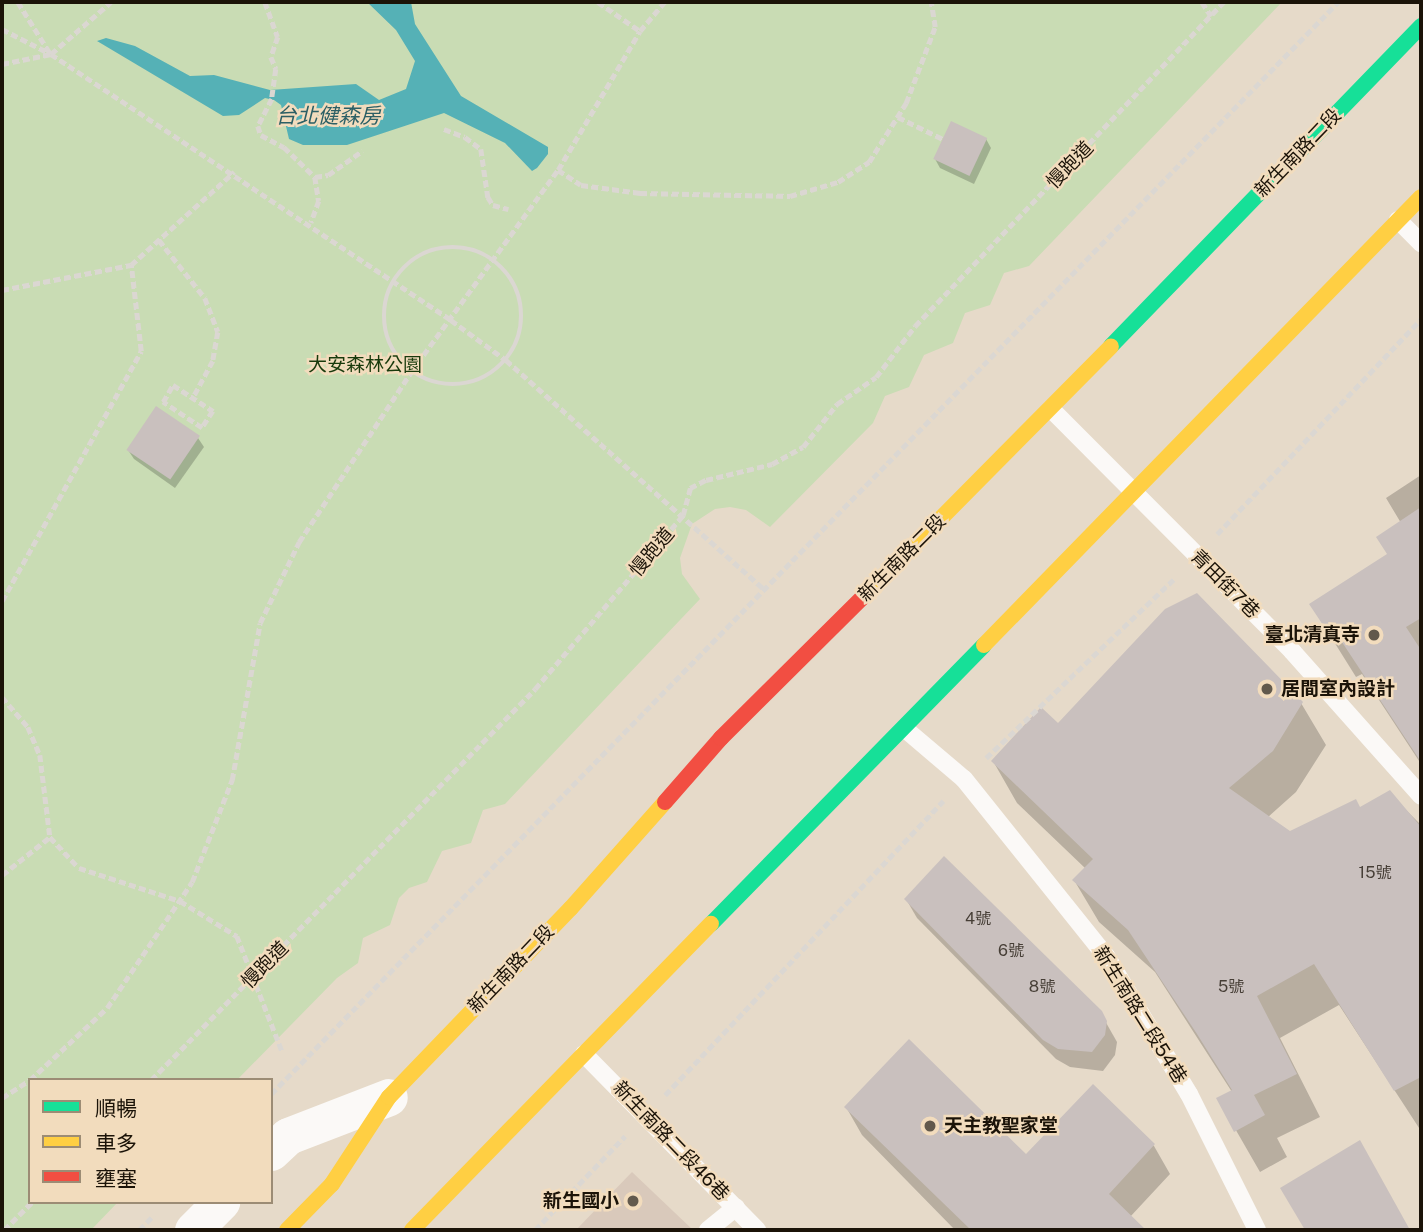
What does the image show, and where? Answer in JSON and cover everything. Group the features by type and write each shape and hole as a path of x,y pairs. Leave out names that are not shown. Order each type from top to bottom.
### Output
{"main road":[{"name":"新生南路二段","path":"287,1230 332,1184 389,1097 571,908 721,738 1051,409 1421,26"},
{"path":"412,1230 905,729 1421,197"}],"street":[{"name":"新生南路二段","path":"273,1150 288,1136 389,1097"},
{"path":"192,1230 219,1204"}],"lane":[{"path":"1398,220 1421,243"},
{"name":"青田街7巷","path":"1051,409 1132,494 1292,651 1421,796"},
{"name":"新生南路二段54巷","path":"905,729 964,779 1106,956 1189,1094 1257,1230"},
{"name":"新生南路二段46巷","path":"584,1054 757,1230"},
{"path":"708,1230 736,1207"}],"path":[{"path":"18,2 51,54"},
{"path":"2,64 51,54 111,2"},
{"path":"265,2 278,37 271,57 276,69 272,99 258,126 261,135 284,147 315,177 319,201 311,223"},
{"path":"598,2 640,31"},
{"path":"32,1078 107,1008 192,883 232,780 260,623 299,542 411,372 495,261 558,170 640,31 664,2"},
{"path":"558,170 581,185 604,190 790,196 859,171 884,143 898,117 935,27 931,2"},
{"path":"1202,2 1210,16"},
{"name":"慢跑道","path":"153,1078 518,708 683,515 685,494 697,483 786,457 811,438 837,404 867,386 915,327 1224,2"},
{"path":"273,1092 1338,2"},
{"path":"2,29 51,54 234,172 394,278 506,360 763,588"},
{"path":"898,117 943,139"},
{"path":"444,130 465,137 481,149 488,197 493,205 508,209"},
{"path":"315,177 328,175 362,151"},
{"path":"2,290 63,282 131,265 234,172"},
{"path":"159,240 205,298 218,332 213,361 193,398"},
{"path":"441,247 479,251 509,274 522,308 516,345 506,360 472,383 450,386 411,372 390,345 384,328 386,294 394,278 422,253 441,247"},
{"path":"2,601 141,351 131,265"},
{"path":"173,385 193,398 213,411 202,428 163,402 173,385"},
{"path":"2,697 28,727 40,754 50,837 79,868 180,901 237,936 282,1051"},
{"path":"2,875 50,837"},
{"path":"2,1098 28,1081"},
{"path":"4,1230 30,1204"}],"shaded area":[{"name":"新生國小","path":"632,1172 693,1230 576,1230"}],"green space":[{"name":"大安森林公園","path":"2,2 1282,2 1029,266 1004,273 990,305 965,313 953,343 924,355 909,387 885,396 873,423 770,527 746,510 730,507 715,509 692,524 680,558 682,574 700,599 505,804 483,810 471,843 442,851 427,882 409,888 399,898 390,925 363,938 358,963 337,978 239,1078 28,1078 28,1204 116,1204 91,1230 2,1230"}],"water":[{"name":"台北健森房","path":"367,2 411,2 415,24 461,96 548,147 548,154 537,168 532,171 505,143 444,113 347,145 303,145 289,139 281,105 274,100 265,98 239,115 223,116 97,41 106,38 135,46 190,76 214,75 270,90 356,84 379,100 406,89 415,61 396,30"}],"building":[{"path":"951,121 987,138 970,176 933,159"},
{"path":"156,406 200,436 170,480 126,450"},
{"name":"臺北清真寺","path":"1421,507 1421,618 1406,627 1421,650 1421,762 1336,633 1331,637 1309,604 1387,554 1376,537"},
{"path":"1197,593 1303,702 1273,751 1229,788 1290,831 1356,799 1360,807 1390,790 1421,827 1421,1077 1394,1091 1314,964 1257,996 1297,1074 1254,1095 1265,1115 1234,1132 1216,1098 1232,1090 1197,1034 1128,930 1072,880 1093,859 991,761 1041,707 1058,723 1165,609"},
{"path":"944,856 1102,1011 1107,1021 1105,1035 1092,1052 1058,1049 1043,1040 904,899"},
{"name":"天主教聖家堂","path":"909,1039 1026,1154 1093,1084 1155,1144 1109,1194 1146,1230 971,1230 844,1107"},
{"path":"1360,1140 1410,1230 1305,1230 1280,1188"}],"traffic: fast":[{"path":"1111,346 1421,26"},
{"path":"711,924 984,645"}],"traffic: slow":[{"path":"984,645 1421,197"},
{"path":"864,596 1111,346"},
{"path":"287,1230 332,1184 389,1097 571,908 665,802"},
{"path":"412,1230 711,924"}],"traffic: jam":[{"path":"665,802 721,738 864,596"}],"place":[{"name":"臺北清真寺","path":"1374,635"},
{"name":"居間室內設計","path":"1267,689"},
{"name":"天主教聖家堂","path":"930,1126"},
{"name":"新生國小","path":"633,1201"}]}
